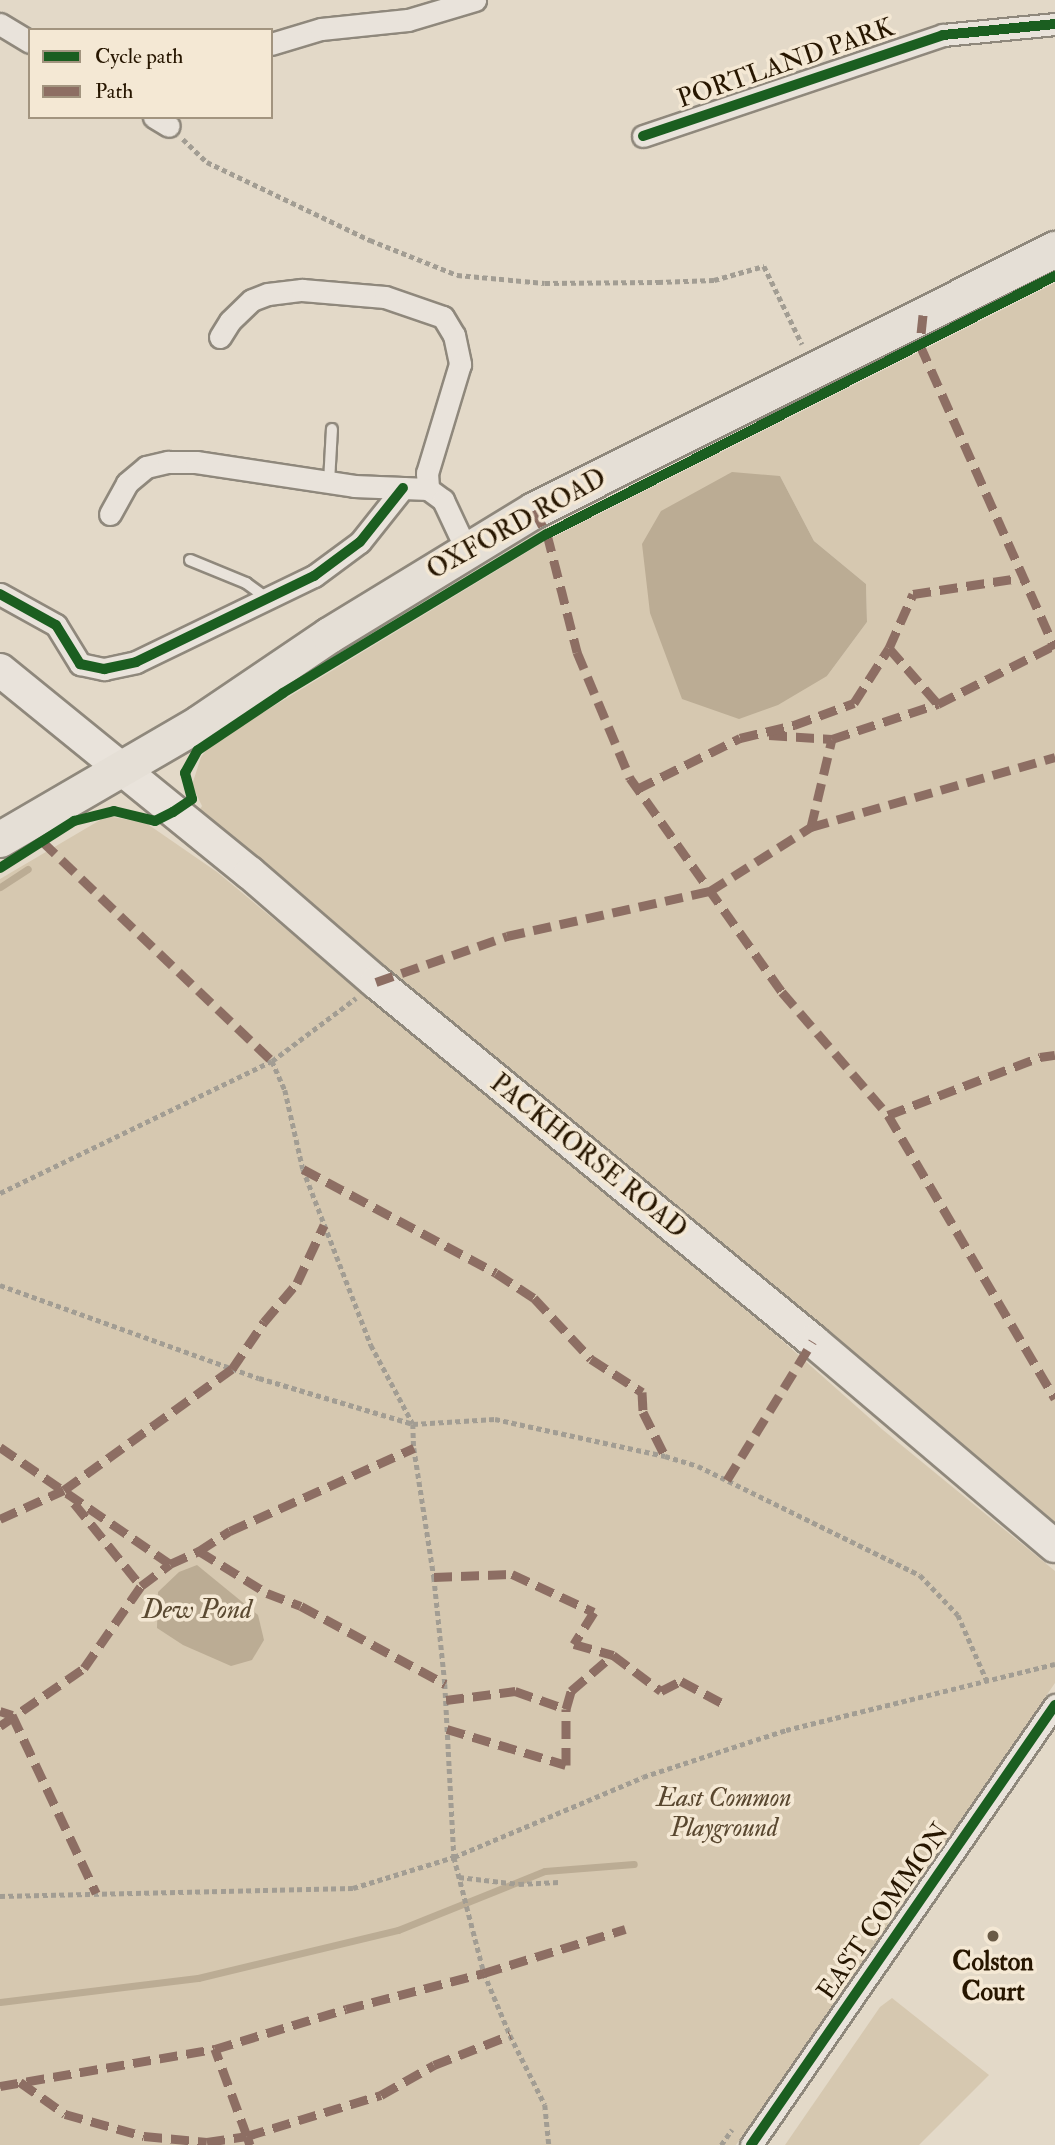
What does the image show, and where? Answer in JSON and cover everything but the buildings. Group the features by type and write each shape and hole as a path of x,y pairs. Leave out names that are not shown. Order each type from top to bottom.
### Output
{"main road":[{"name":"OXFORD ROAD","path":"0,839 199,723 329,635 534,510 815,372 1055,249"},
{"name":"PACKHORSE ROAD","path":"0,670 250,873 376,982 834,1359 1055,1546"}],"street":[{"path":"273,43 321,29 408,20 475,0"},
{"path":"0,24 28,41"},
{"name":"PORTLAND PARK","path":"643,136 943,35 1055,24"},
{"path":"220,337 230,321 252,300 268,293 302,290 385,297 443,317 454,335 460,364 427,473 428,489"},
{"path":"110,513 127,483 146,467 168,462 196,462 329,482 428,489 443,500 467,551"},
{"path":"0,594 57,625 80,664 104,669 136,662 314,576 360,542 403,488"},
{"name":"EAST COMMON","path":"751,2145 1055,1705"}],"lane":[{"path":"329,482 332,429"},
{"path":"190,560 246,583 267,598"}],"path":[{"path":"162,122 207,162 370,240 457,275 545,283 658,282 714,280 764,266 815,372"},
{"path":"0,1193 272,1061 376,982"},
{"path":"272,1061 285,1090 303,1169 371,1345 414,1424 414,1448 434,1577 445,1684 454,1857 484,1973 510,2035 545,2105 549,2145"},
{"path":"0,1285 259,1378 414,1424 495,1419 665,1456 698,1466 920,1575 958,1615 987,1681"},
{"path":"0,1896 353,1888 454,1857 656,1772 786,1730 1055,1664"},
{"path":"459,1877 519,1884 559,1882"}],"green space":[{"path":"1055,283 1055,1529 197,814 202,806 192,785 201,757 211,744 542,543","holes":["780,476 814,541 866,584 867,622 827,676"]},
{"name":"East Common Playground","path":"107,816 146,823 217,872 777,1336 883,1430 1055,1571 1055,1683 736,2145 0,2145 0,879"},
{"path":"892,1998 989,2075 919,2145 785,2145 880,2007"}],"water":[{"path":"732,472 780,476 814,541 866,584 867,622 827,676 778,705 739,719 682,699 650,613 642,544 661,511"},
{"name":"Dew Pond","path":"197,1565 258,1615 264,1640 252,1660 231,1666 183,1645 157,1628 158,1592 179,1572"}],"waterway":[{"path":"0,887 28,869"},
{"path":"0,2002 198,1978 398,1930 545,1871 634,1864"}],"marked path":[{"path":"923,315 920,345 1055,648"},
{"path":"534,510 547,534 577,652 630,778 782,992 888,1115 1055,1399"},
{"path":"637,789 740,738 794,725 854,703 889,648 913,594 1026,577"},
{"path":"889,648 938,704 1055,645"},
{"path":"769,735 832,739 938,704"},
{"path":"811,827 832,739"},
{"path":"376,982 507,936 710,891 811,827 1055,757"},
{"path":"42,841 272,1061"},
{"path":"888,1115 1040,1057 1055,1055"},
{"path":"303,1169 496,1273 534,1298 591,1359 642,1392 643,1412 665,1456"},
{"path":"0,1519 64,1490 232,1369 264,1322 297,1283 324,1225"},
{"path":"727,1480 813,1341"},
{"path":"0,1447 170,1564 199,1551 267,1593 301,1606 445,1684"},
{"path":"199,1551 230,1531 414,1448"},
{"path":"74,1503 141,1586 170,1564"},
{"path":"434,1577 512,1574 594,1612 574,1644 613,1655"},
{"path":"0,1726 84,1668 141,1586"},
{"path":"447,1729 566,1765 566,1709 571,1691 613,1655 661,1691 681,1681 722,1703"},
{"path":"446,1700 515,1691 566,1709"},
{"path":"0,1711 12,1715 96,1893"},
{"path":"0,2086 215,2049 346,2009 484,1973 625,1929"},
{"path":"250,2145 247,2136 381,2095 434,2065 510,2035"},
{"path":"20,2082 65,2114 144,2136 207,2142 247,2136 215,2049"}],"cycle path":[{"path":"643,136 943,35 1055,24"},
{"path":"0,868 74,821 114,811 155,821 173,812 192,799 185,773 198,750 283,693 547,534 1055,276"},
{"path":"0,594 56,625 80,664 104,669 136,662 314,576 360,542 403,488"},
{"path":"751,2145 1055,1705"}],"place":[{"name":"Colston Court","path":"993,1936"}]}
